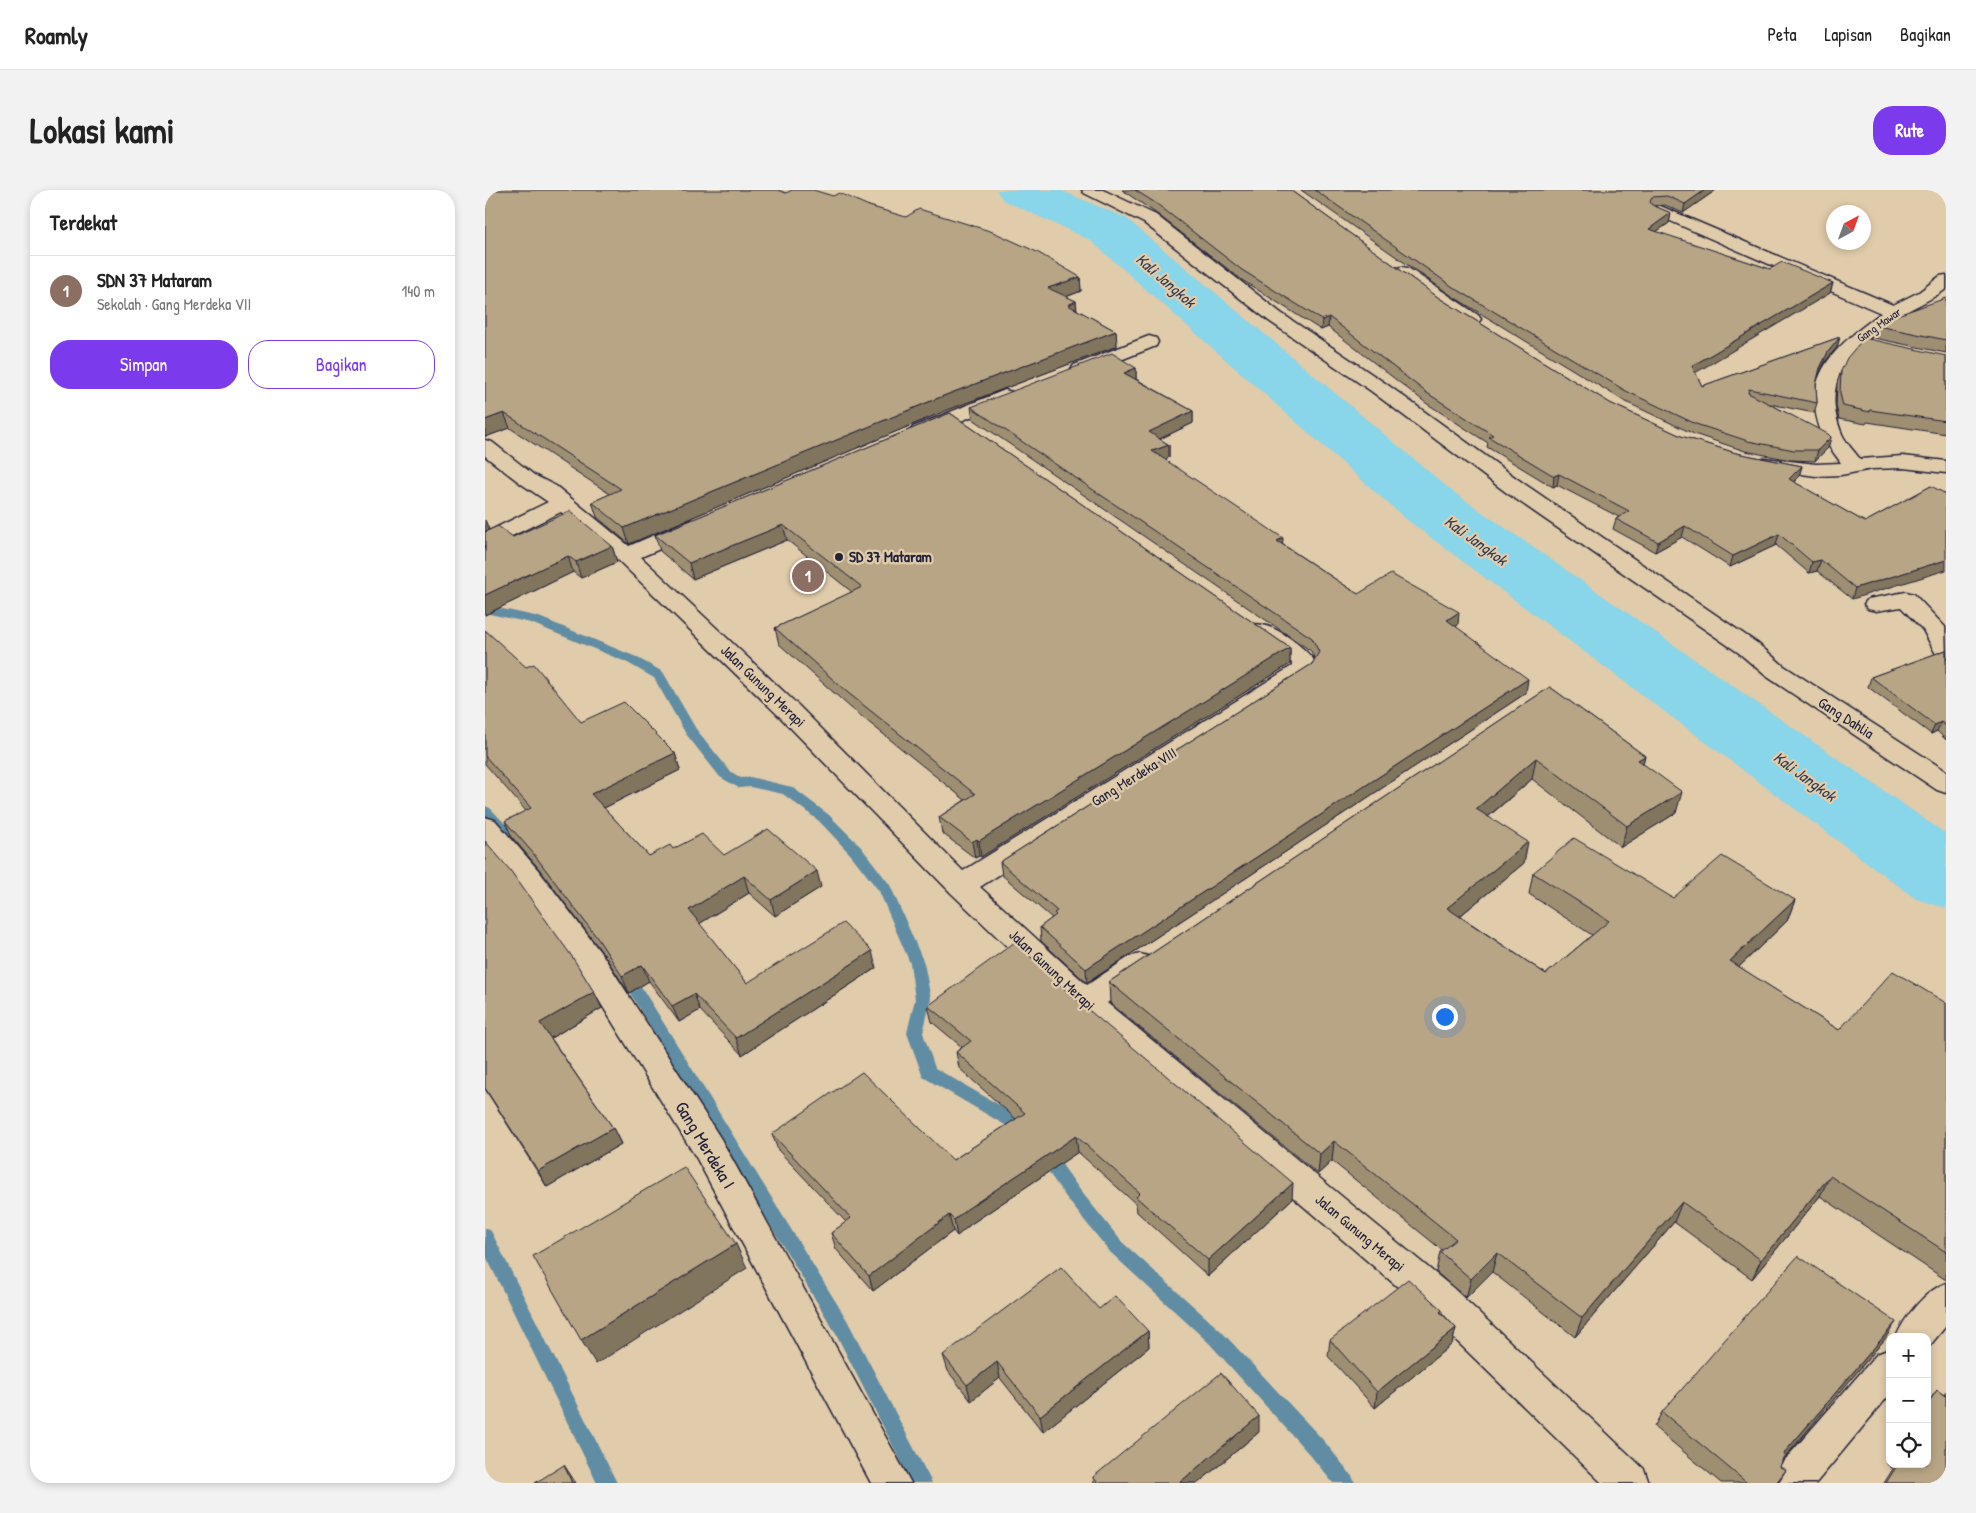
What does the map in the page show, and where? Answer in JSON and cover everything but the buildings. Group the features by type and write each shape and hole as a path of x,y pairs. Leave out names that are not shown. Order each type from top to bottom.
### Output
{"street":[{"name":"Gang Dahlia","path":"1090,190 1150,219 1182,242 1210,268 1275,317 1378,387 1515,488 1749,648 1775,671 1946,784"},
{"path":"1658,210 1894,312"},
{"path":"1386,261 1484,326"},
{"name":"Gang Mawar","path":"1853,466 1832,435 1823,397 1829,373 1855,341 1894,312 1925,296 1946,280"},
{"path":"1855,341 1880,346"},
{"path":"1061,377 1149,342"},
{"path":"899,439 1024,389"},
{"path":"953,417 978,434"},
{"name":"Jalan Gunung Merapi","path":"485,446 527,479 563,503 626,555 789,711 961,886 1085,1002 1440,1300 1630,1483"},
{"path":"1749,460 1765,465 1816,470 1903,462 1946,467"},
{"path":"485,542 563,503"},
{"path":"626,555 709,520"},
{"path":"1876,604 1905,599 1939,623 1946,651"},
{"name":"Gang Merdeka VIII","path":"961,886 1301,671 1305,664 1301,658 1245,619"},
{"name":"Gang Merdeka I","path":"485,827 529,878 593,965 709,1149 892,1483"},
{"path":"1085,1002 1160,952"},
{"path":"1917,1333 1946,1299"},
{"path":"1791,1483 1886,1371"}],"waterway":[{"name":"Kali Jangkok","path":"1020,190 1108,229 1429,505 1946,877"},
{"path":"485,609 535,620 630,659 659,675 691,731 725,774 739,783 750,782 787,790 824,818 856,851 885,889 917,963 923,999 915,1033 929,1072 1028,1130"},
{"path":"485,811 505,832"},
{"path":"519,848 565,899"},
{"path":"626,974 841,1326 922,1483"},
{"path":"1045,1154 1074,1195 1116,1247 1215,1337 1317,1448 1345,1483"},
{"path":"485,1236 607,1483"}],"place":[{"name":"SD 37 Mataram","path":"839,557"},
{"name":"SDN 37 Mataram","path":"808,576"}]}
